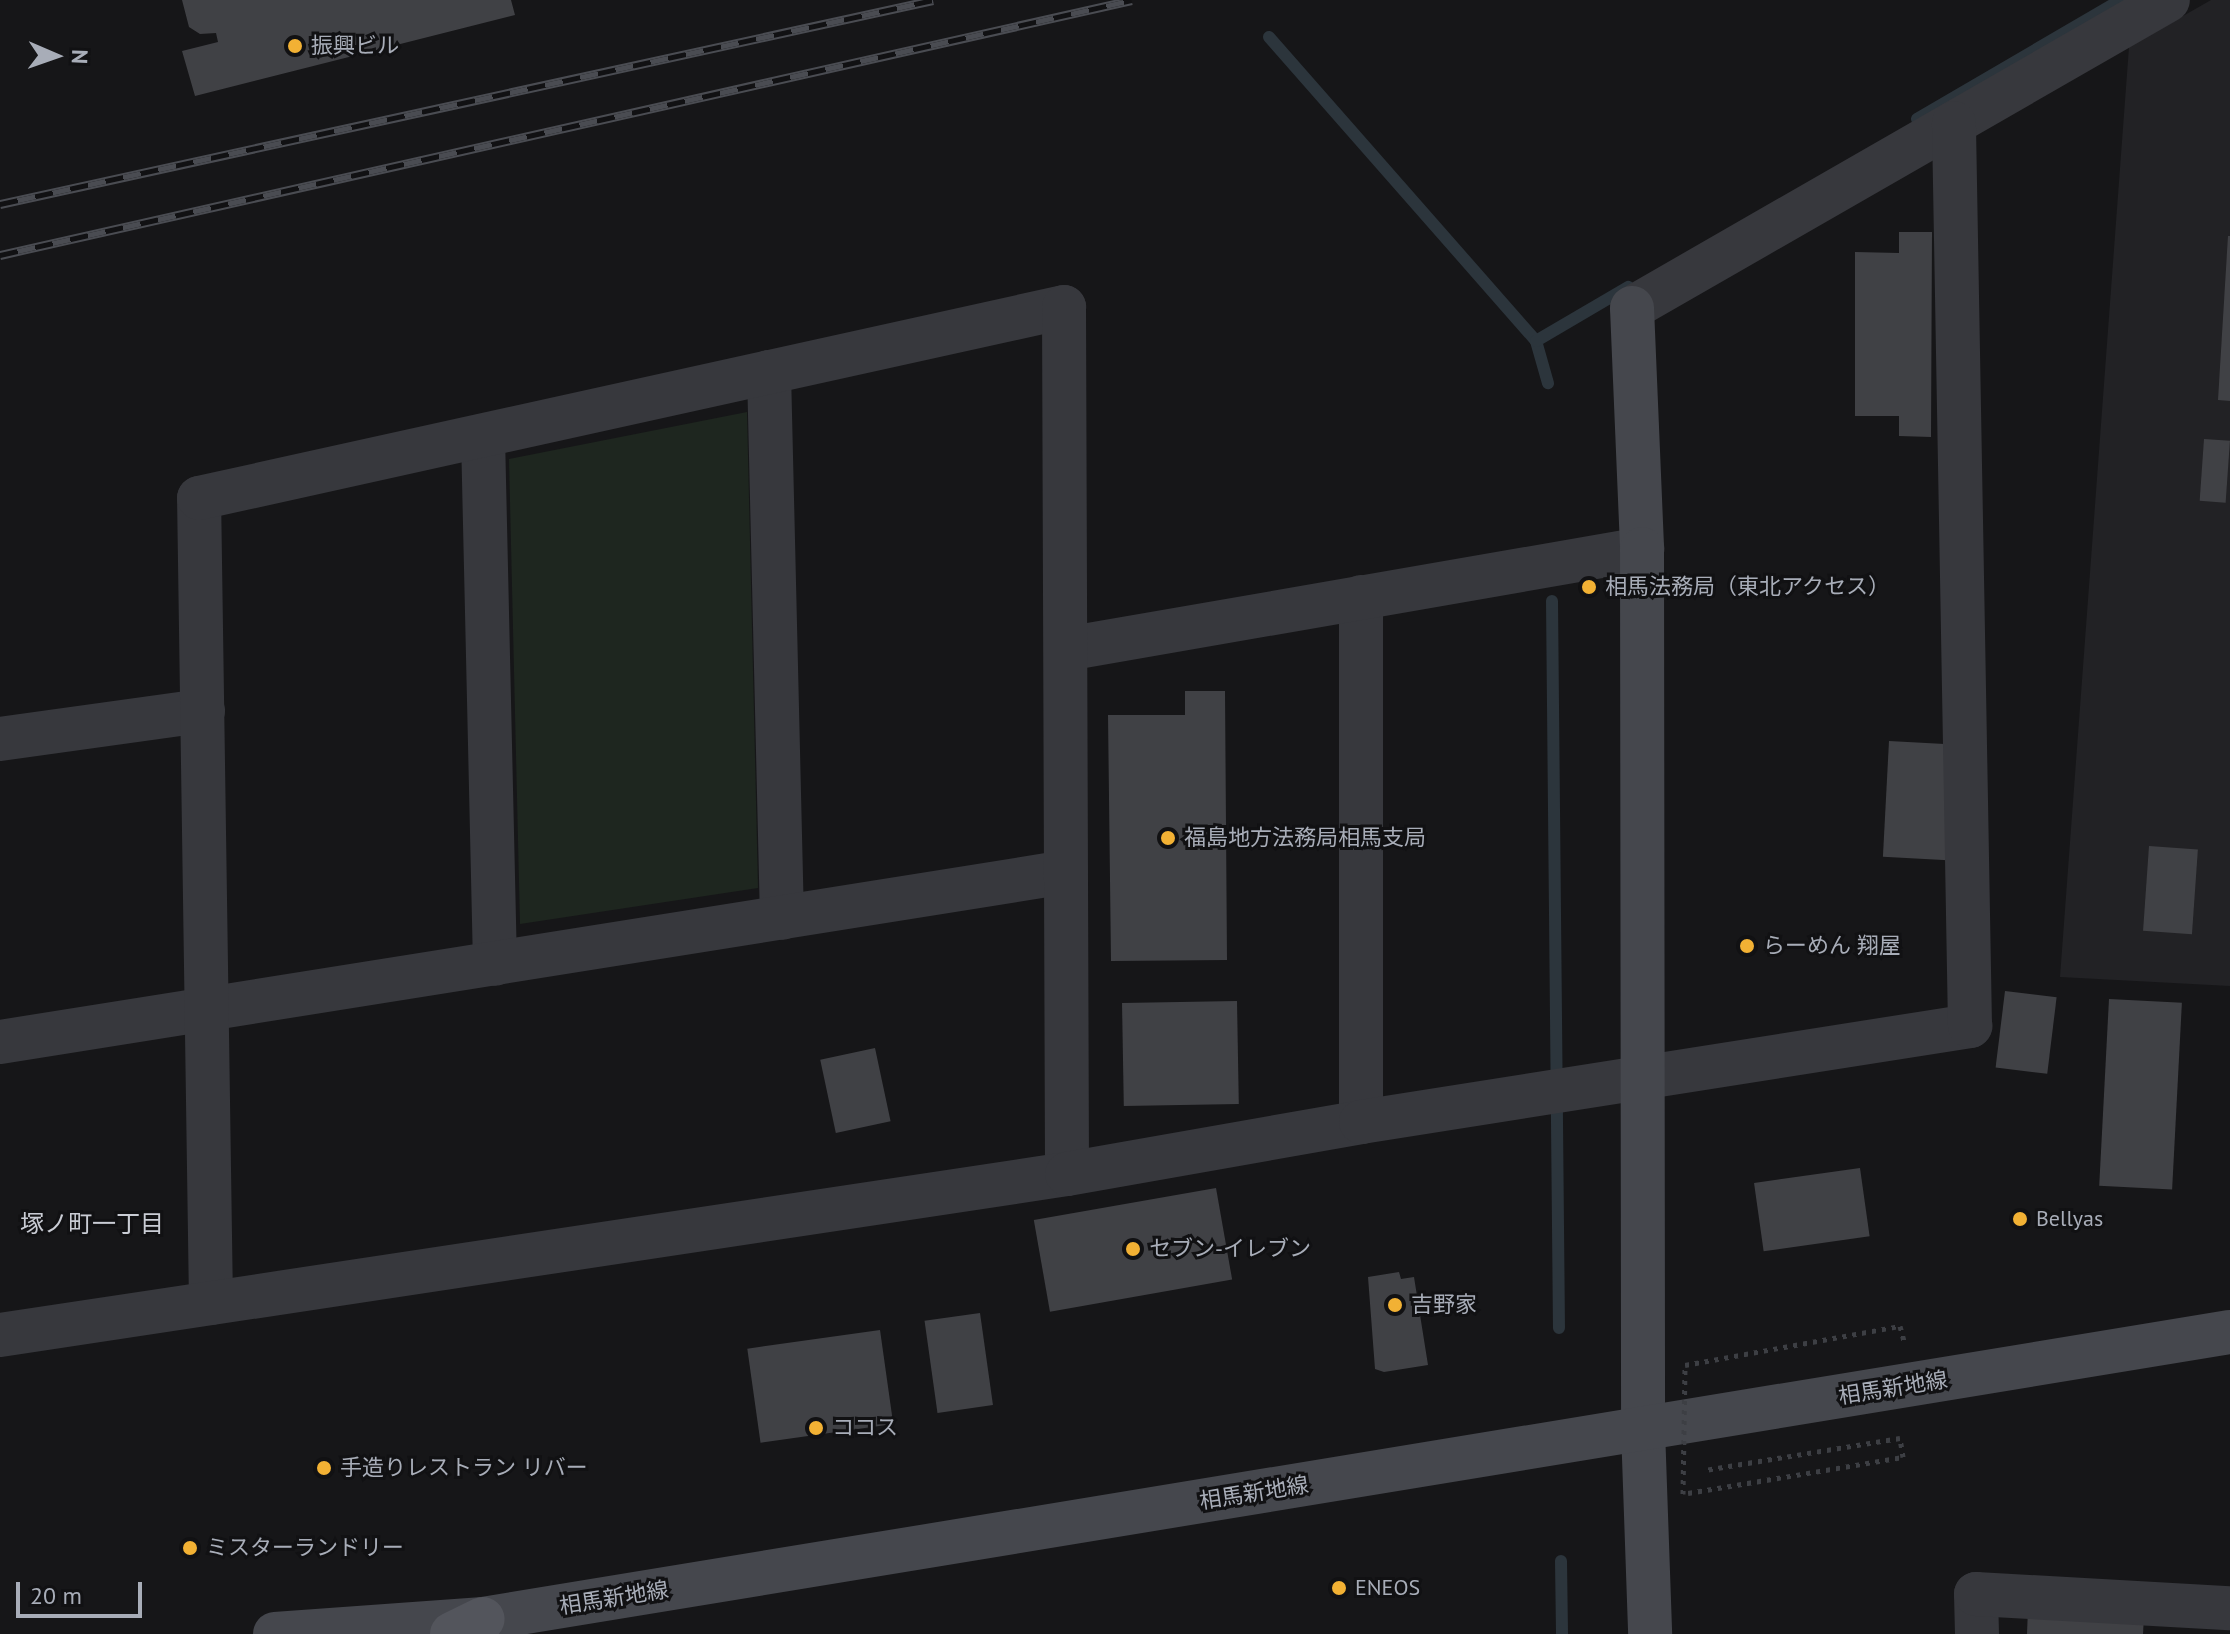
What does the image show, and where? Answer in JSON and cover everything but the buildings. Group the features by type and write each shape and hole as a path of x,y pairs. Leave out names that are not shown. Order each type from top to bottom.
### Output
{"main road":[{"path":"1632,308 1642,549 1645,1076 1643,1429 1650,1634"},
{"name":"相馬新地線","path":"275,1634 467,1627 2230,1332"}],"street":[{"path":"1632,308 2168,0"},
{"path":"0,1335 1067,1174 1361,1122 1970,1026 1954,123"},
{"path":"211,1303 199,498 1064,307 1067,1174"},
{"path":"769,372 782,918"},
{"path":"483,436 495,964"},
{"path":"1066,649 1642,549"},
{"path":"1361,597 1361,1122"},
{"path":"0,739 203,711"},
{"path":"0,1042 1066,872"},
{"path":"1977,1634 1976,1594 2170,1620 2230,1608"}],"path":[{"path":"1704,1470 1900,1438 1903,1457 1683,1494 1685,1365 1900,1326 1904,1343 1888,1345"}],"shaded area":[{"path":"2211,0 2230,0 2230,986 2060,977 2129,47"},
{"path":"747,412 758,888 520,924 509,459"}],"waterway":[{"path":"1917,119 2121,0"},
{"path":"1269,37 1536,341 1548,383"},
{"path":"1536,341 1628,287"},
{"path":"1552,601 1559,1328"},
{"path":"1561,1561 1562,1634"}],"railway":[{"path":"0,204 933,0"},
{"path":"0,255 1132,0"}],"place":[{"name":"振興ビル","path":"295,46"},
{"name":"相馬法務局（東北アクセス）","path":"1589,587"},
{"name":"福島地方法務局相馬支局","path":"1168,838"},
{"name":"らーめん 翔屋","path":"1747,946"},
{"name":"Bellyas","path":"2020,1219"},
{"name":"セブン-イレブン","path":"1133,1249"},
{"name":"吉野家","path":"1395,1305"},
{"name":"ココス","path":"816,1428"},
{"name":"手造りレストラン リバー","path":"324,1468"},
{"name":"ミスターランドリー","path":"190,1548"},
{"name":"ENEOS","path":"1339,1588"}],"district":[{"name":"塚ノ町一丁目","path":"92,1224"}]}
